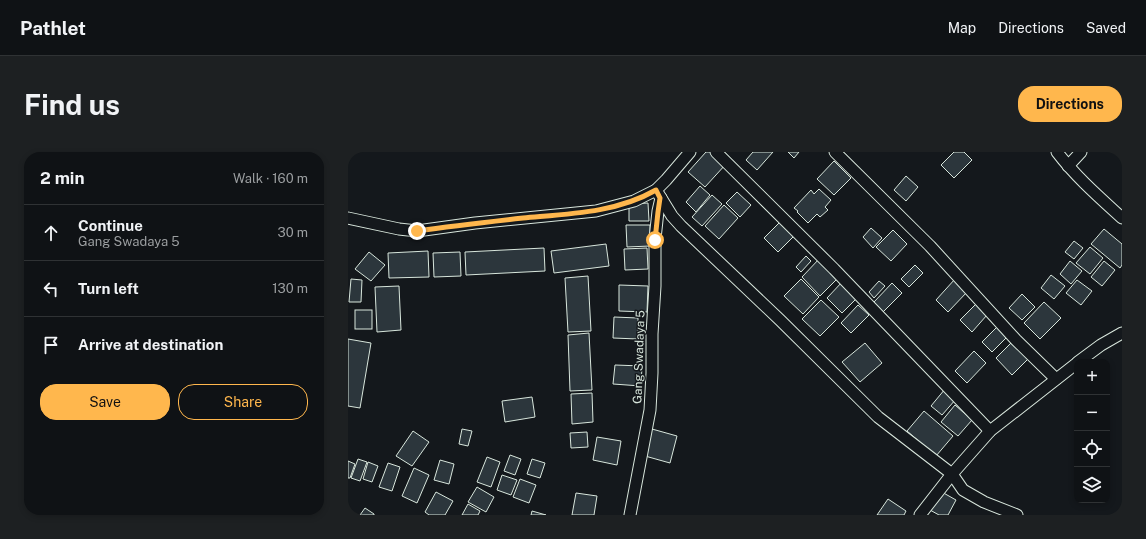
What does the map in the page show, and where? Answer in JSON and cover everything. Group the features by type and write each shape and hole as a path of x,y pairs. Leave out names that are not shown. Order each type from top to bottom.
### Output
{"street":[{"path":"348,218 399,229 417,231 475,223 596,211 658,194 666,180 690,152"},
{"path":"716,152 834,269 990,430"},
{"path":"835,152 930,246 1016,340 1056,379"},
{"path":"1057,152 1068,166 1122,218"},
{"path":"1068,166 1081,152"},
{"path":"658,194 672,216 681,226 780,320 878,417 952,474 963,490 984,502 1017,515"},
{"name":"Gang Swadaya 5","path":"630,515 650,410 655,286 655,240 658,194"},
{"path":"1083,359 1101,345 1122,333"},
{"path":"920,515 952,474 990,430 1074,366"}],"building":[{"path":"706,152 713,152 726,164 705,187 688,172"},
{"path":"753,152 773,152 757,170 746,160"},
{"path":"788,152 799,152 794,158"},
{"path":"954,152 964,152 972,160 954,178 941,165"},
{"path":"834,161 851,178 834,195 817,179"},
{"path":"906,176 918,187 906,201 894,190"},
{"path":"700,186 710,195 696,212 686,202"},
{"path":"819,189 831,200 825,207 828,210 820,217 817,214 808,223 794,208 811,190 814,194"},
{"path":"737,192 751,205 740,217 726,203"},
{"path":"712,195 722,204 702,226 692,217"},
{"path":"648,203 649,221 629,221 629,204"},
{"path":"724,205 738,218 719,239 705,226"},
{"path":"782,220 796,234 778,252 764,238"},
{"path":"626,225 650,225 650,246 627,247"},
{"path":"871,228 882,238 873,248 863,237"},
{"path":"1104,229 1122,244 1122,265 1120,268 1091,244"},
{"path":"893,230 907,244 891,261 876,247"},
{"path":"1074,241 1083,248 1074,259 1065,252"},
{"path":"606,244 609,266 554,273 551,251"},
{"path":"1090,247 1103,258 1090,274 1076,263"},
{"path":"544,248 545,271 466,275 465,252"},
{"path":"647,248 648,269 625,270 624,249"},
{"path":"428,251 429,277 389,278 388,253"},
{"path":"369,252 385,265 371,281 355,269"},
{"path":"460,252 461,276 434,277 433,253"},
{"path":"806,256 811,261 801,272 796,267"},
{"path":"820,258 839,277 820,296 802,277"},
{"path":"1070,261 1082,271 1071,284 1060,274"},
{"path":"1104,261 1115,270 1102,286 1091,277"},
{"path":"915,265 923,273 909,287 901,279"},
{"path":"1051,275 1065,286 1054,299 1041,288"},
{"path":"588,276 591,331 568,332 565,278"},
{"path":"351,279 362,280 361,302 349,302"},
{"path":"801,279 819,297 803,314 784,296"},
{"path":"955,279 968,291 948,312 936,300"},
{"path":"1077,280 1092,291 1081,305 1066,293"},
{"path":"843,281 859,296 842,313 827,298"},
{"path":"879,281 885,286 874,298 869,292"},
{"path":"892,283 902,293 883,312 874,302"},
{"path":"619,285 648,286 647,312 619,311"},
{"path":"399,286 401,330 377,332 375,287"},
{"path":"1022,294 1035,307 1022,320 1009,308"},
{"path":"821,300 839,317 820,336 802,319"},
{"path":"1044,302 1061,318 1040,339 1024,323"},
{"path":"976,304 987,315 972,332 960,320"},
{"path":"858,305 869,315 851,333 841,323"},
{"path":"355,310 372,310 372,329 355,329"},
{"path":"614,317 638,318 638,339 613,338"},
{"path":"998,326 1008,336 992,352 982,342"},
{"path":"589,333 592,390 570,391 568,335"},
{"path":"348,339 371,343 360,408 348,406"},
{"path":"1012,342 1029,358 1012,375 996,358"},
{"path":"865,343 882,363 860,382 842,362"},
{"path":"974,351 986,363 967,383 955,371"},
{"path":"615,365 642,366 641,386 613,384"},
{"path":"945,389 956,399 942,415 931,406"},
{"path":"592,393 593,422 572,424 571,394"},
{"path":"532,397 535,417 505,422 502,401"},
{"path":"955,405 972,420 958,436 941,422"},
{"path":"924,411 953,436 936,456 907,431"},
{"path":"462,429 472,431 468,446 459,444"},
{"path":"652,429 677,436 670,463 645,456"},
{"path":"413,431 429,442 412,466 396,456"},
{"path":"587,432 588,447 571,448 570,433"},
{"path":"597,437 621,441 617,465 593,460"},
{"path":"510,455 521,459 515,475 504,471"},
{"path":"487,457 500,462 491,487 477,482"},
{"path":"358,459 367,462 360,481 351,478"},
{"path":"532,459 545,463 540,478 527,474"},
{"path":"440,460 454,464 449,484 434,480"},
{"path":"348,461 355,464 350,478 348,478"},
{"path":"368,462 378,466 372,482 363,479"},
{"path":"388,463 400,467 392,491 379,487"},
{"path":"414,468 429,475 417,503 402,496"},
{"path":"502,475 517,480 511,495 497,490"},
{"path":"520,479 536,485 529,503 513,497"},
{"path":"477,487 494,497 486,512 468,502"},
{"path":"940,491 956,500 948,515 939,515 930,510"},
{"path":"436,492 453,501 445,515 429,515 425,512"},
{"path":"576,493 597,496 594,515 572,515"},
{"path":"888,499 906,511 904,515 877,515"},
{"path":"468,504 480,511 478,515 462,515"},
{"path":"365,508 374,514 374,515 360,515"},
{"path":"532,511 546,515 531,515"}],"route":[{"path":"417,231 475,223 596,211 634,201 656,190 660,198 655,240"}]}
